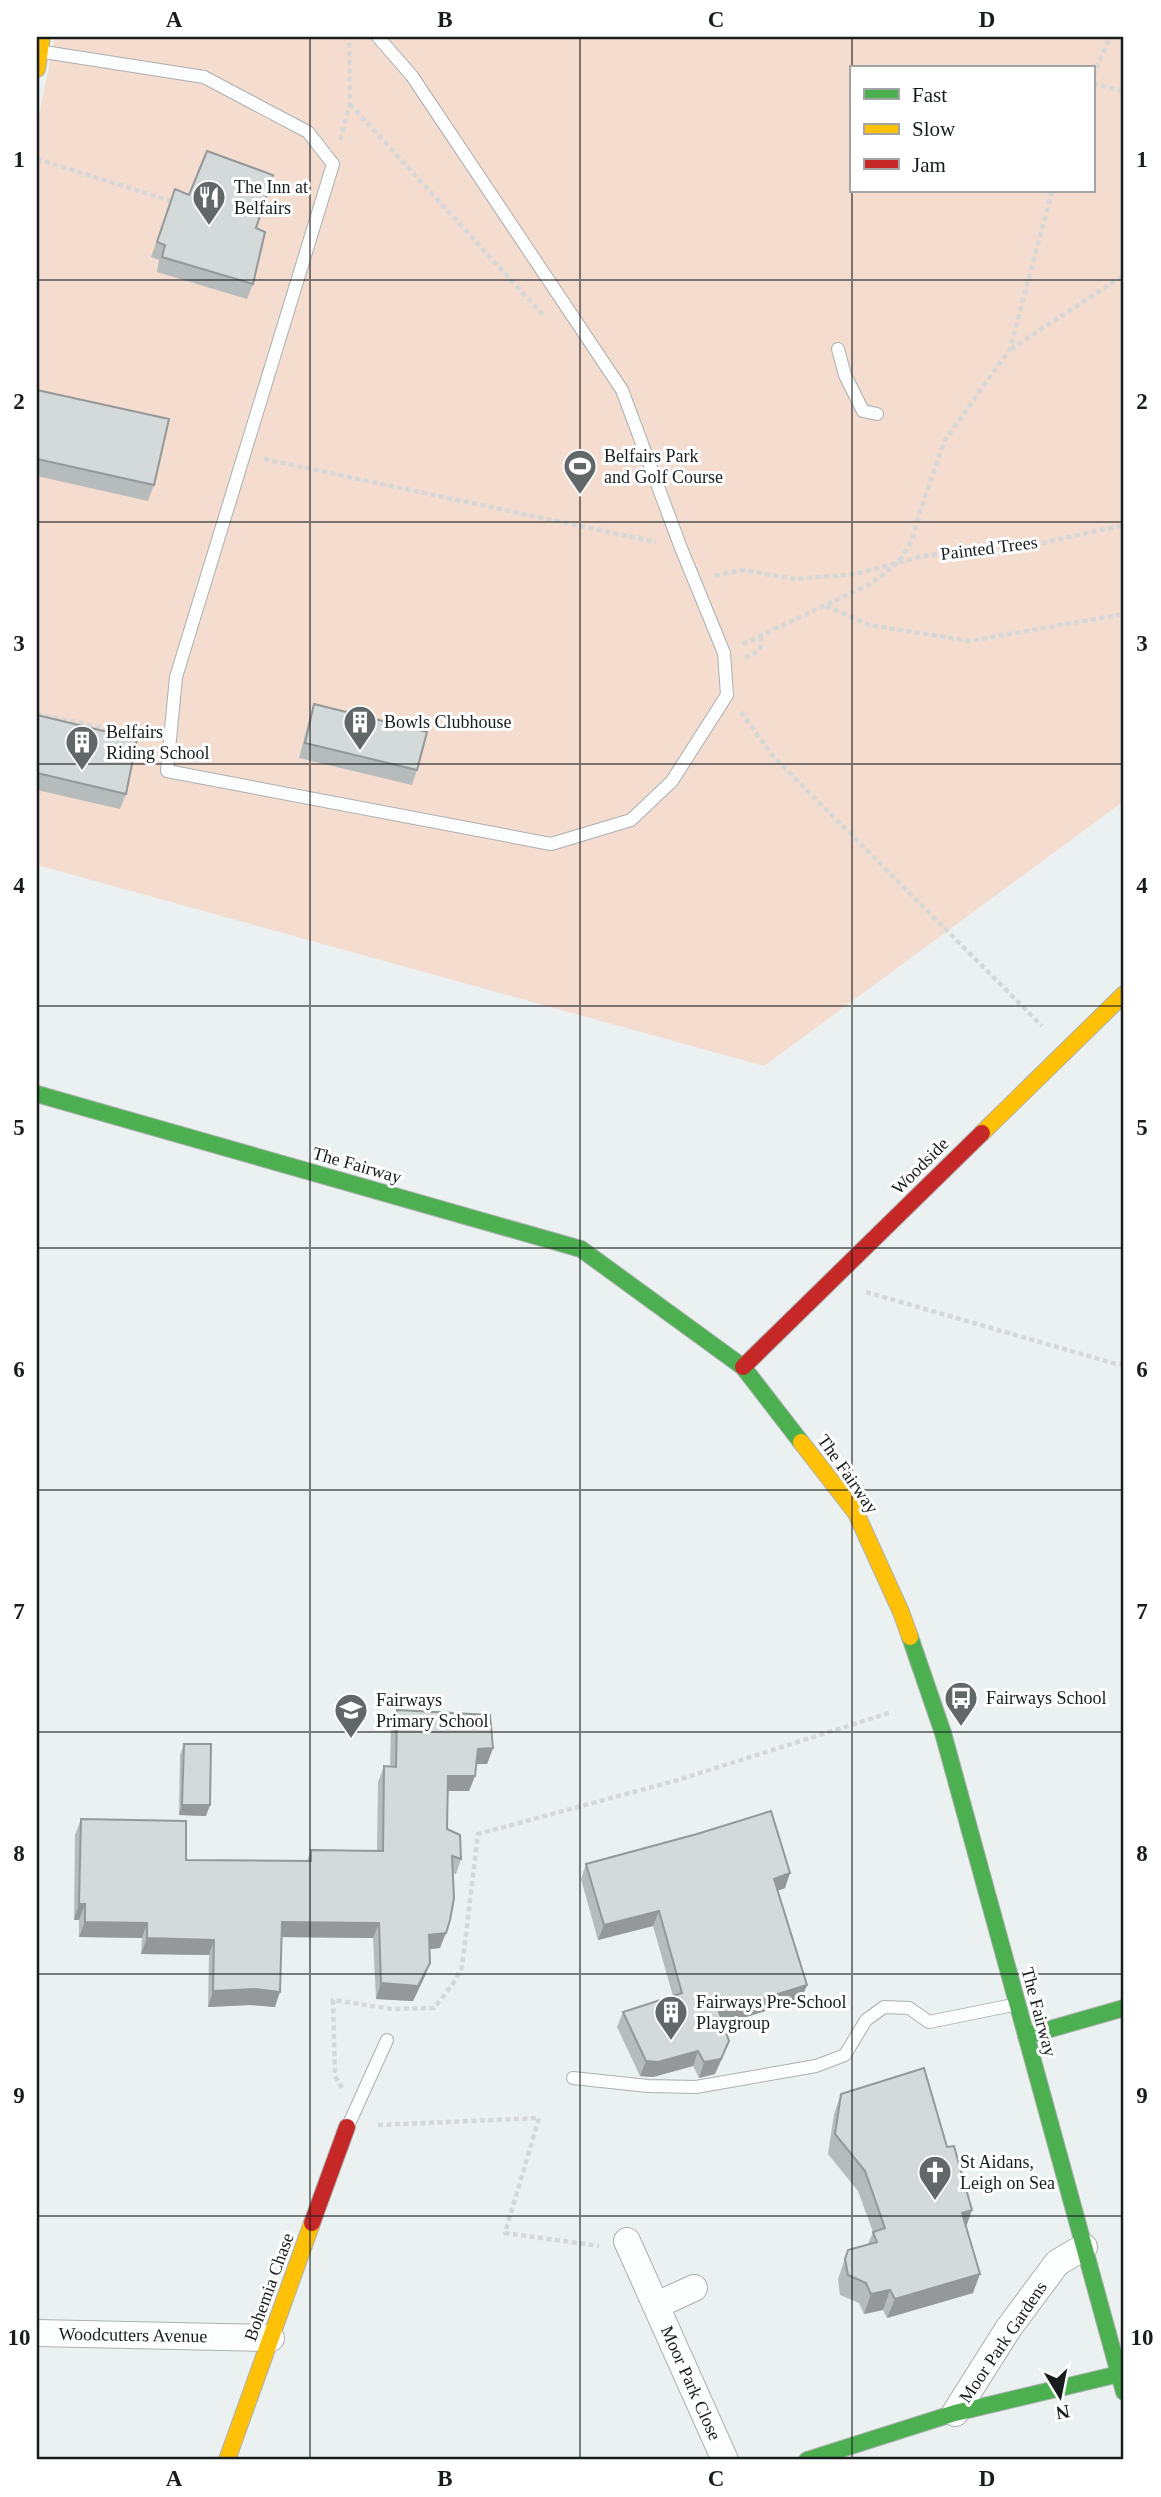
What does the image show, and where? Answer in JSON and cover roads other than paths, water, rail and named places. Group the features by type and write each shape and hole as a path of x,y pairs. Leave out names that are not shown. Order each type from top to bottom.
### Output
{"street":[{"path":"37,69 41,44"},
{"name":"Woodside","path":"743,1367 1124,994"},
{"name":"The Fairway","path":"37,1094 581,1249 743,1367 856,1513 901,1612 943,1733 1124,2392"},
{"path":"1026,2036 1124,2008"},
{"name":"Bohemia Chase","path":"227,2460 347,2127"},
{"name":"Moor Park Close","path":"627,2241 725,2460"},
{"name":"Moor Park Gardens","path":"955,2413 1008,2329 1057,2263 1084,2247"},
{"name":"Moor Park Close","path":"657,2305 694,2288"},
{"name":"Woodcutters Avenue","path":"37,2333 271,2338"},
{"name":"Moor Park Gardens","path":"807,2460 955,2413 1119,2374"}],"lane":[{"path":"41,44 204,77 307,132 333,164 176,677 167,771 551,844 631,820 672,780 727,695 724,653 681,548 622,390 412,76 379,37"},
{"path":"838,349 845,375 863,411 877,414"},
{"path":"573,2078 648,2086 696,2087 816,2066 845,2055 866,2020 884,2007 909,2008 929,2022 1017,2004"},
{"path":"347,2127 387,2040"}],"place":[{"name":"The Inn at Belfairs","path":"209,227"},
{"name":"Belfairs Park and Golf Course","path":"580,496"},
{"name":"Bowls Clubhouse","path":"360,752"},
{"name":"Belfairs Riding School","path":"82,772"},
{"name":"Fairways School","path":"961,1728"},
{"name":"Fairways Primary School","path":"351,1740"},
{"name":"Fairways Pre-School Playgroup","path":"671,2042"},
{"name":"St Aidans, Leigh on Sea","path":"935,2202"}]}
